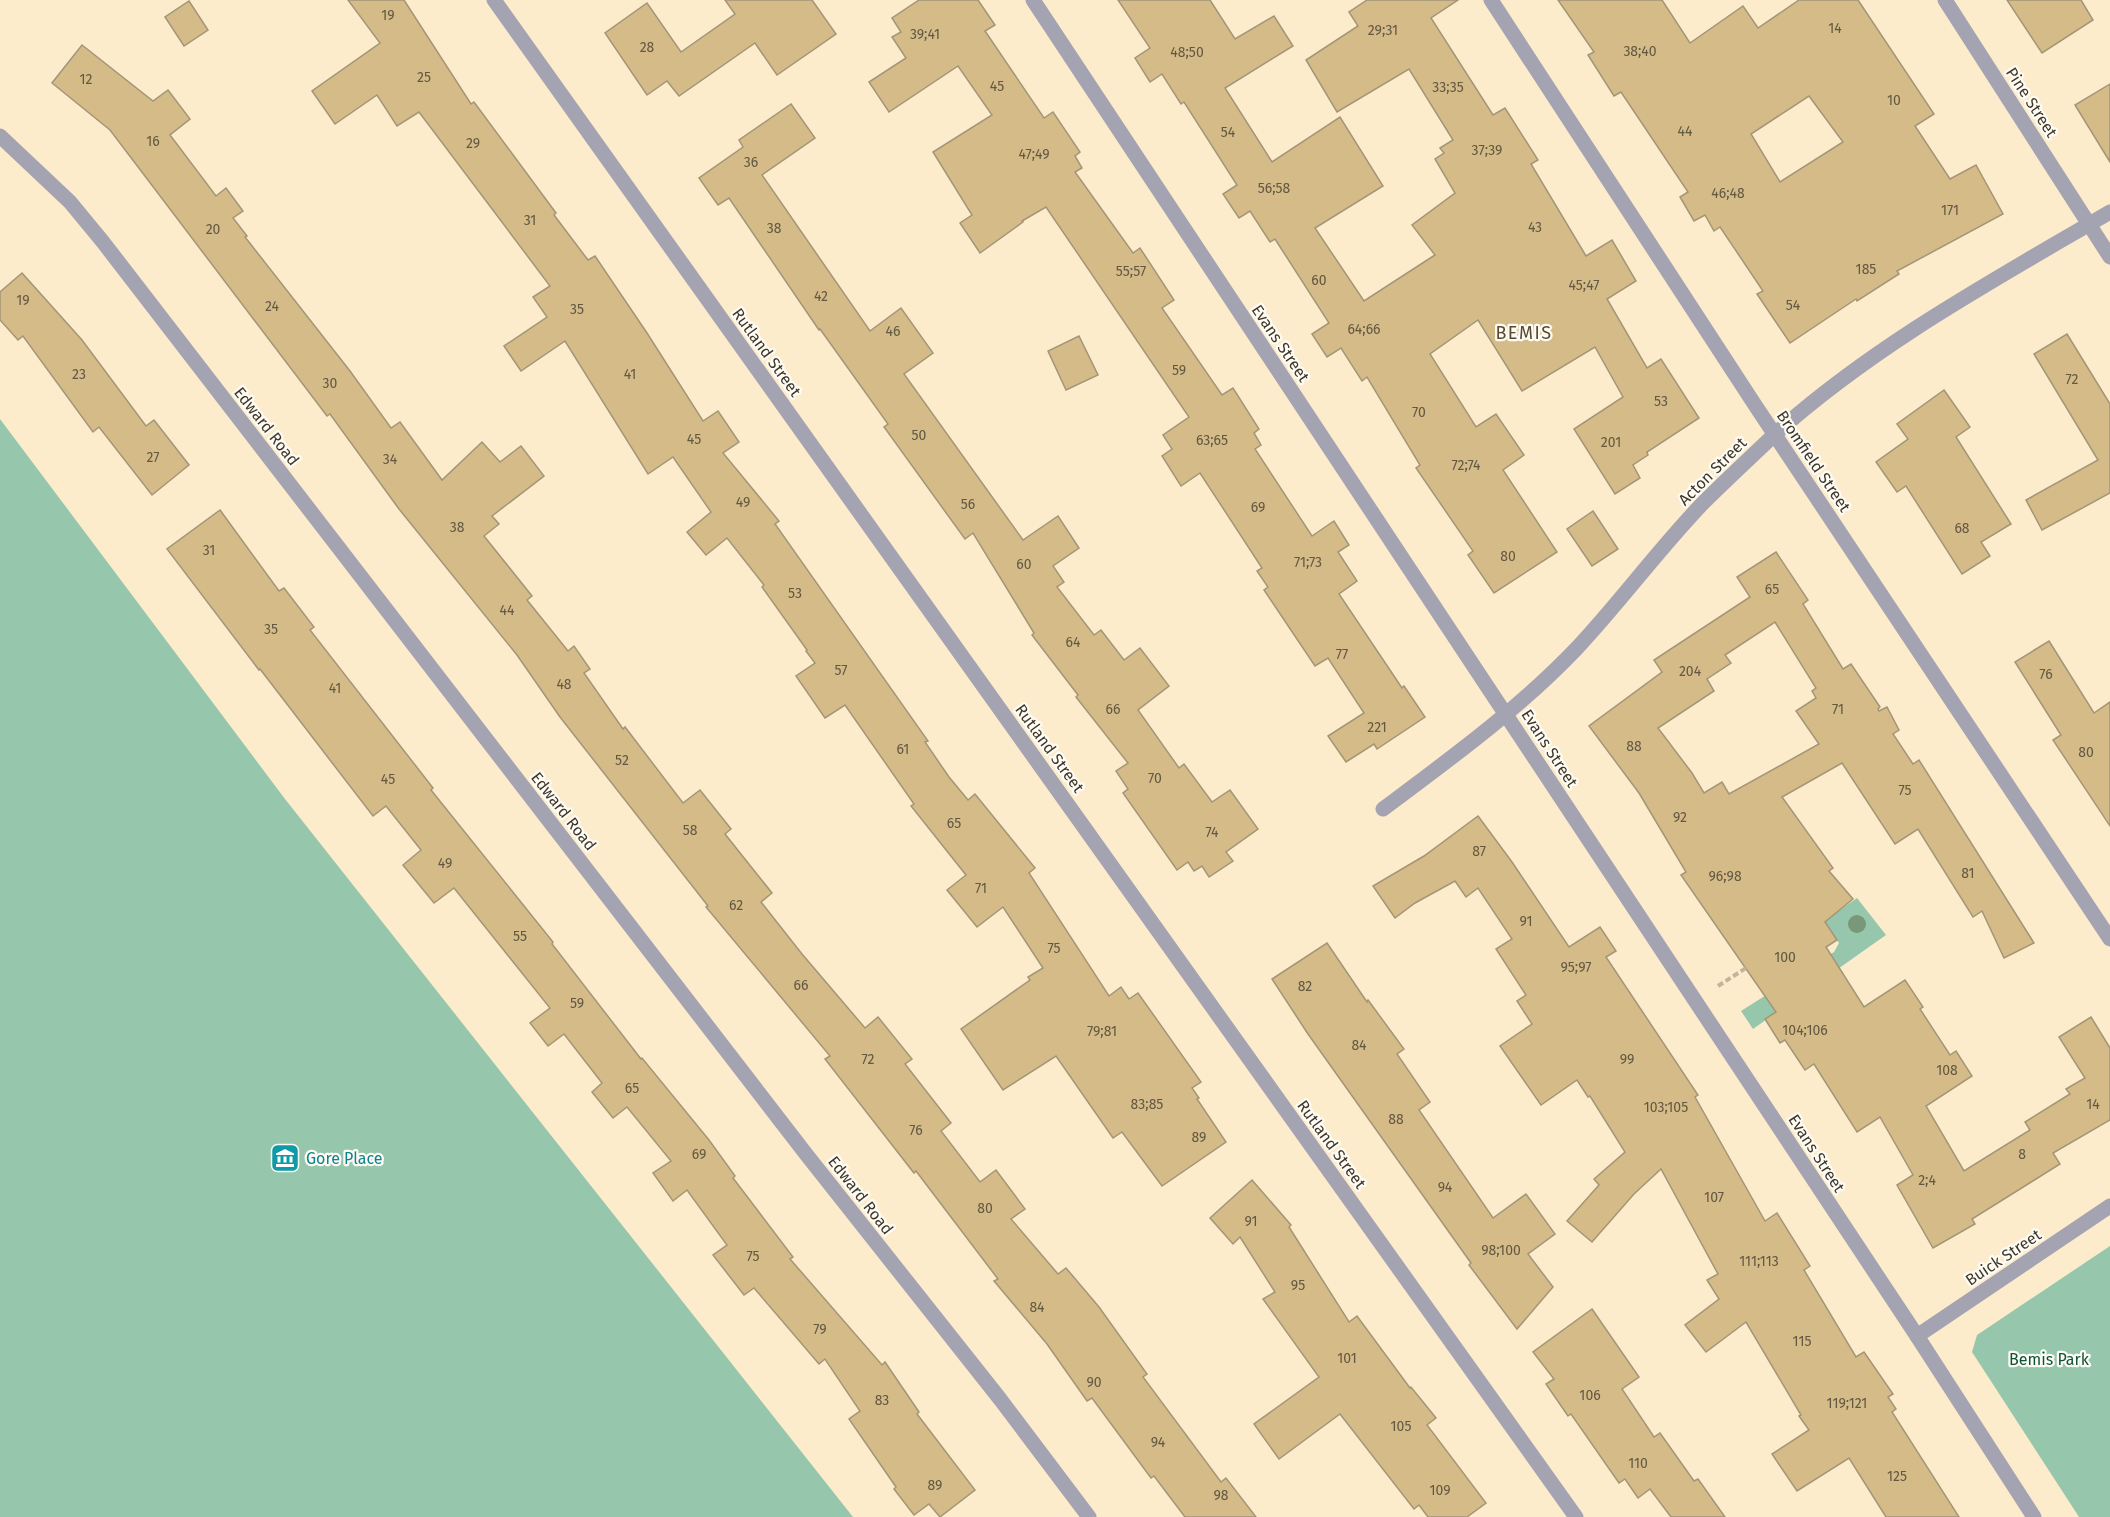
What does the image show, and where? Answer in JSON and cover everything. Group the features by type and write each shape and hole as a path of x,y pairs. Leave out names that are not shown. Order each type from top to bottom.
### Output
{"street":[{"name":"Rutland Street","path":"494,0 1576,1517"},
{"name":"Evans Street","path":"1033,0 1917,1336 2034,1517"},
{"name":"Bromfield Street","path":"1491,0 2110,939"},
{"name":"Pine Street","path":"1945,0 2088,224"},
{"name":"Edward Road","path":"0,136 70,202 103,242 806,1154 1000,1399 1089,1517"},
{"name":"Acton Street","path":"1383,809 1467,747 1577,648 1701,505 1775,434 1819,397 1915,328 2110,212"},
{"path":"2088,224 2110,257"},
{"name":"Buick Street","path":"1917,1336 2110,1206"}],"path":[{"path":"1717,987 1746,968"}],"green space":[{"name":"Gore Place","path":"0,419 285,799 853,1517 0,1517"},
{"path":"1857,898 1886,935 1753,1029 1741,1011 1834,952 1839,943 1823,922"},
{"name":"Bemis Park","path":"2110,1246 2110,1517 2079,1517 1972,1352 1977,1335"}],"building":[{"path":"348,0 404,0 471,104 474,102 588,260 595,256 703,421 718,411 739,442 723,453 779,521 775,524 928,741 925,742 949,777 968,800 975,794 1035,868 1029,873 1109,996 1121,987 1129,999 1138,993 1201,1082 1192,1088 1226,1142 1162,1186 1122,1132 1113,1138 1056,1056 1003,1090 961,1029 1030,980 1028,977 1043,968 1003,907 977,927 947,890 966,875 911,806 914,804 845,705 825,718 796,676 815,663 762,587 764,585 727,538 706,555 687,532 711,512 673,457 648,474 565,341 521,371 504,346 547,317 533,297 550,286 419,112 397,126 377,95 335,124 312,91 380,43"},
{"path":"725,0 812,0 836,34 777,75 755,43 679,96 667,81 647,95 605,33 647,3 681,52 735,14"},
{"path":"919,0 978,0 995,25 985,31 1044,118 1053,112 1080,152 1075,156 1082,168 1075,172 1133,253 1140,248 1174,300 1162,308 1222,395 1233,388 1259,429 1254,433 1261,445 1255,449 1312,536 1334,521 1349,545 1338,552 1357,581 1339,594 1402,688 1404,686 1425,717 1377,749 1374,744 1346,762 1328,736 1364,713 1328,658 1315,666 1264,590 1268,587 1257,571 1262,568 1200,473 1181,486 1162,456 1172,449 1163,435 1189,417 1046,207 1022,221 980,253 960,223 972,215 933,152 992,115 958,66 889,112 869,82 906,58 892,37 901,32 892,18"},
{"path":"1118,0 1210,0 1235,39 1274,16 1293,46 1225,88 1272,162 1340,117 1383,186 1315,228 1364,301 1435,255 1412,225 1455,193 1435,159 1444,153 1440,148 1453,140 1409,69 1337,112 1306,60 1358,26 1349,12 1367,0 1458,0 1431,18 1493,115 1505,108 1538,160 1531,164 1586,256 1612,240 1636,281 1607,299 1647,368 1661,359 1699,418 1647,452 1648,455 1633,465 1640,478 1615,494 1574,429 1623,397 1595,347 1522,391 1478,320 1430,354 1476,427 1496,414 1524,455 1503,470 1557,552 1494,593 1468,555 1473,551 1416,468 1420,465 1367,377 1362,381 1341,348 1327,357 1312,334 1329,323 1275,239 1270,242 1250,211 1239,218 1223,194 1237,185 1184,102 1181,104 1162,74 1150,82 1135,58 1150,48"},
{"path":"1558,0 1662,0 1690,43 1743,6 1758,28 1799,0 1858,0 1934,114 1915,126 1950,179 1976,165 2003,214 1897,271 1899,274 1857,301 1856,299 1790,343 1757,294 1763,291 1720,227 1714,231 1705,215 1694,221 1680,197 1688,192 1621,92 1614,96 1588,55 1594,52","holes":["1809,96 1843,142 1780,182 1751,134"]},
{"path":"2007,0 2081,0 2093,20 2042,53"},
{"path":"189,1 208,30 184,46 165,17"},
{"path":"82,45 153,101 168,90 190,119 170,135 216,196 226,188 243,211 233,218 247,236 245,237 350,371 391,428 400,422 442,480 482,442 500,462 521,446 544,476 492,516 499,524 484,536 532,596 527,600 568,651 574,646 590,669 584,673 623,729 625,727 683,803 700,790 731,829 725,834 772,893 761,902 865,1028 878,1017 912,1059 905,1064 951,1123 941,1131 980,1182 996,1170 1025,1209 1011,1219 1058,1274 1066,1268 1099,1307 1147,1374 1143,1377 1221,1482 1226,1478 1256,1517 1185,1517 1154,1476 1151,1478 1092,1398 1087,1401 1047,1344 994,1281 998,1279 916,1171 914,1173 825,1059 830,1056 706,907 708,906 560,717 517,655 399,509 330,414 327,416 110,130 52,83"},
{"path":"2110,84 2110,162 2075,105"},
{"path":"791,104 815,138 762,175 870,331 901,308 933,353 904,374 1023,540 1058,516 1079,548 1053,566 1064,582 1057,587 1094,635 1101,630 1124,660 1140,648 1169,686 1138,710 1179,768 1184,764 1212,802 1230,790 1258,829 1226,852 1233,861 1209,877 1202,866 1194,871 1188,862 1177,870 1123,793 1128,789 1116,771 1128,763 1076,697 1078,695 1032,635 1034,633 973,533 965,539 884,427 888,424 819,330 729,198 718,205 699,178 743,147 739,140"},
{"path":"22,273 82,340 146,426 154,420 189,465 152,495 99,427 93,432 23,336 18,340 0,320 0,292"},
{"path":"2067,334 2110,404 2110,493 2042,530 2026,500 2098,460 2034,354"},
{"path":"1079,336 1098,375 1066,390 1048,351"},
{"path":"1944,390 1970,427 1956,437 2011,524 1981,542 1990,556 1962,574 1906,486 1897,492 1876,462 1908,439 1897,424"},
{"path":"220,510 279,591 284,588 314,627 310,630 433,788 431,790 553,942 552,944 641,1059 709,1140 735,1176 733,1178 793,1257 790,1259 882,1365 885,1362 919,1412 917,1414 975,1490 940,1517 929,1504 914,1515 894,1489 896,1487 849,1419 860,1411 825,1359 819,1364 754,1288 744,1295 713,1255 727,1245 687,1190 673,1201 653,1173 671,1161 627,1107 613,1118 592,1092 602,1083 564,1034 548,1046 530,1023 550,1008 454,888 434,903 403,865 421,850 386,806 373,816 167,549"},
{"path":"1593,511 1618,549 1592,566 1567,529"},
{"path":"1776,552 1808,600 1803,604 1843,669 1851,664 1880,707 1879,711 1887,707 1899,730 1893,734 1913,764 1919,760 2034,943 2004,958 1982,911 1973,917 1918,829 1895,844 1842,763 1782,797 1833,868 1829,871 1853,899 1825,922 1837,940 1826,947 1864,1007 1905,980 1923,1007 1920,1009 1950,1055 1956,1051 1972,1076 1926,1106 1964,1171 2030,1130 2025,1122 2070,1094 2066,1089 2085,1078 2059,1037 2091,1017 2110,1048 2110,1120 2053,1153 2060,1164 1972,1219 1975,1224 1933,1248 1897,1185 1913,1175 1880,1117 1857,1132 1814,1064 1805,1070 1785,1040 1780,1043 1765,1019 1776,1012 1681,875 1686,872 1639,793 1589,726 1662,672 1654,660 1750,597 1737,577","holes":["1775,622 1816,688 1812,691 1816,698 1796,711 1819,744 1729,794 1722,782 1704,793 1658,728 1714,691 1707,679 1731,663 1725,655"]},
{"path":"2049,641 2094,713 2110,702 2110,826 2053,740 2061,735 2015,662"},
{"path":"1478,816 1569,947 1600,927 1616,951 1606,957 1698,1095 1695,1097 1765,1221 1777,1213 1810,1266 1804,1270 1856,1357 1864,1352 1893,1394 1888,1397 1896,1409 1892,1412 1959,1517 1886,1517 1849,1458 1797,1491 1772,1454 1809,1430 1746,1322 1706,1352 1685,1325 1719,1299 1707,1280 1718,1274 1661,1169 1634,1194 1592,1242 1567,1221 1599,1185 1594,1179 1625,1152 1590,1096 1588,1097 1577,1080 1541,1105 1500,1046 1532,1024 1517,1001 1526,995 1496,949 1512,939 1478,888 1466,897 1455,881 1415,903 1395,918 1373,886 1424,856"},
{"path":"1327,943 1367,1002 1368,1000 1404,1049 1397,1054 1430,1102 1419,1110 1493,1218 1526,1194 1555,1234 1528,1254 1553,1287 1517,1329 1469,1265 1471,1263 1308,1034 1272,979"},
{"path":"1252,1180 1291,1225 1289,1227 1349,1322 1357,1316 1410,1388 1436,1418 1427,1425 1486,1503 1467,1517 1428,1517 1419,1505 1414,1509 1340,1414 1279,1459 1254,1424 1319,1377 1263,1299 1275,1292 1240,1237 1233,1244 1210,1218"},
{"path":"1592,1309 1639,1377 1622,1389 1654,1437 1660,1433 1694,1481 1698,1479 1725,1517 1671,1517 1650,1489 1638,1498 1625,1479 1619,1483 1571,1414 1568,1416 1546,1384 1554,1379 1533,1352"}],"place":[{"name":"Gore Place","path":"285,1158"}],"district":[{"name":"BEMIS","path":"1524,333"}]}
